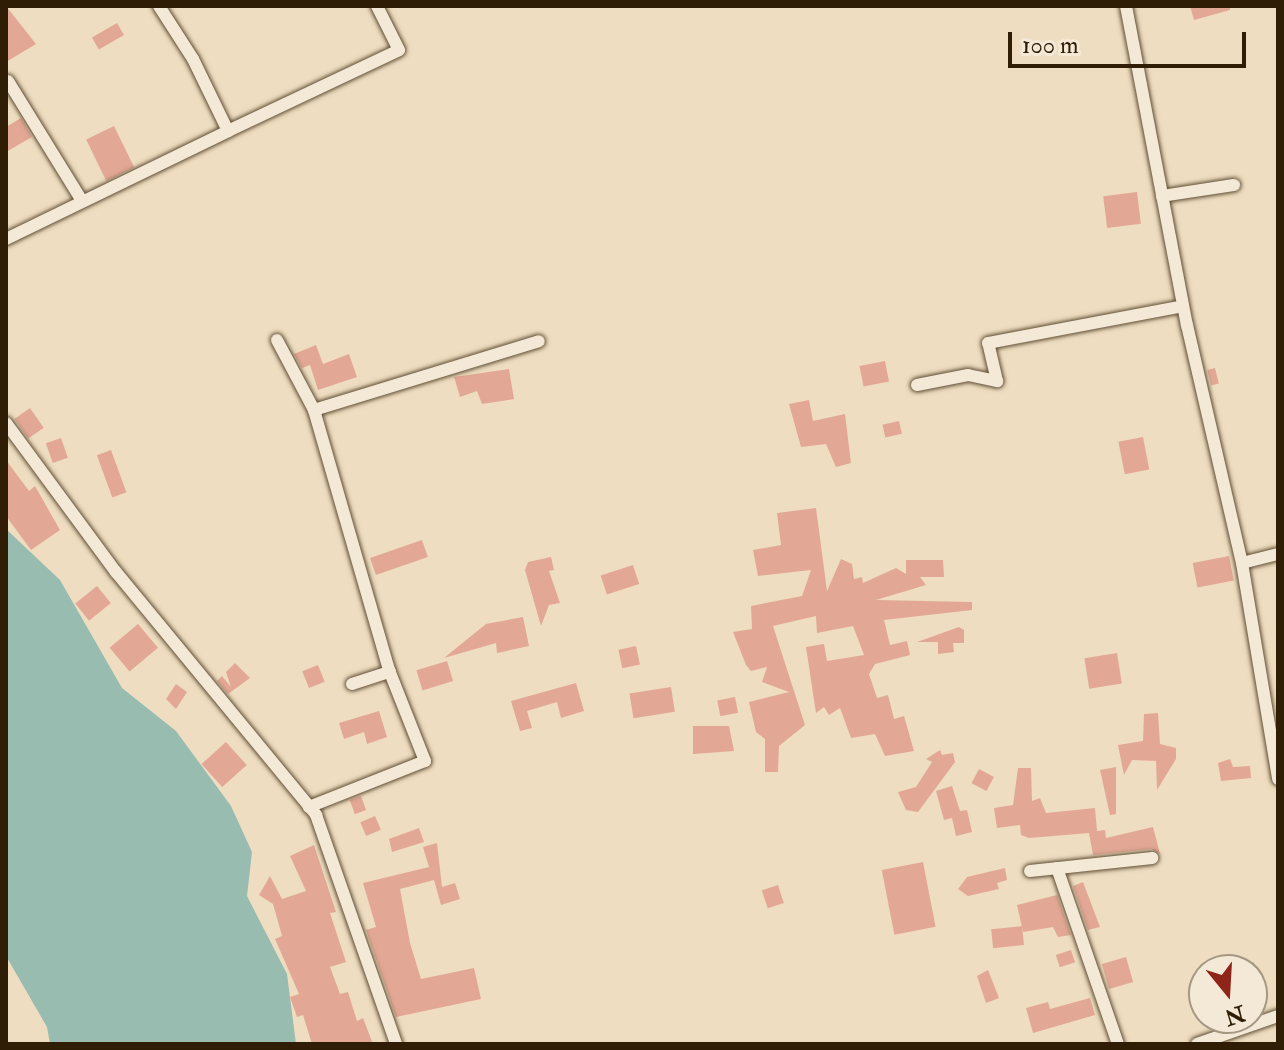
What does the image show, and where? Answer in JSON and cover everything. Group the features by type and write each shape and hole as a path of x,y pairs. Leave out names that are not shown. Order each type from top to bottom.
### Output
{"street":[{"path":"159,6 193,59 228,131"},
{"path":"6,239 399,50 377,6"},
{"path":"1126,6 1183,306 1242,563 1278,779"},
{"path":"8,81 82,201"},
{"path":"1162,196 1234,185"},
{"path":"917,385 968,375 997,381 988,343 1183,306"},
{"path":"277,340 314,410 390,672 425,761 309,807"},
{"path":"314,410 539,341"},
{"path":"6,423 116,572 309,807 396,1044"},
{"path":"1242,563 1278,554"},
{"path":"352,684 390,672"},
{"path":"1030,871 1152,858"},
{"path":"1057,868 1118,1044"},
{"path":"1197,1044 1278,1016"}],"water":[{"path":"6,529 60,580 122,688 176,731 231,806 252,852 247,896 287,974 296,1044 50,1044 47,1027 6,956"}],"building":[{"path":"6,6 36,44 6,62"},
{"path":"1190,6 1230,6 1230,10 1194,20"},
{"path":"117,23 124,35 99,50 92,38"},
{"path":"21,118 32,137 6,152 6,127"},
{"path":"114,126 134,167 106,181 86,140"},
{"path":"1137,192 1141,224 1107,228 1103,196"},
{"path":"316,345 323,364 349,354 357,377 318,390 310,365 302,368 294,354"},
{"path":"885,361 889,382 863,387 859,366"},
{"path":"1215,368 1219,384 1211,385 1207,370"},
{"path":"509,369 514,399 482,404 477,391 460,397 454,377"},
{"path":"809,400 813,421 845,414 851,463 836,467 826,444 801,447 789,404"},
{"path":"30,408 44,428 28,439 14,419"},
{"path":"899,421 902,434 885,437 882,425"},
{"path":"1143,437 1149,469 1125,474 1118,442"},
{"path":"61,438 68,458 53,463 46,443"},
{"path":"111,450 126,492 112,497 97,455"},
{"path":"6,460 29,491 35,486 60,530 31,550 6,516"},
{"path":"816,508 827,591 841,559 852,564 854,579 862,577 863,583 896,568 906,574 906,560 943,560 944,577 920,577 926,585 876,600 972,602 972,610 884,620 890,645 907,641 910,655 875,664 869,674 877,698 888,695 894,719 904,716 914,751 885,756 875,734 851,738 840,708 829,715 824,707 816,713 806,647 824,644 827,661 864,655 853,626 817,633 816,616 773,626 805,725 779,746 778,772 765,772 765,739 756,732 749,702 789,692 762,682 767,667 751,671 733,632 752,629 751,606 802,596 811,570 758,576 753,550 781,545 777,513"},
{"path":"422,540 428,557 376,575 370,558"},
{"path":"1229,556 1234,581 1197,588 1193,563"},
{"path":"551,557 554,570 549,571 560,603 549,605 541,626 525,570 528,562"},
{"path":"633,565 639,584 607,595 601,576"},
{"path":"97,586 111,603 89,621 75,604"},
{"path":"523,617 529,646 497,653 496,643 444,658 486,624"},
{"path":"138,624 158,648 130,672 110,648"},
{"path":"959,627 964,630 964,643 953,643 954,652 938,654 938,642 917,642"},
{"path":"636,646 640,665 622,668 618,650"},
{"path":"1117,653 1122,684 1089,689 1084,658"},
{"path":"447,661 453,681 423,690 416,670"},
{"path":"235,663 250,678 228,694 217,681 222,676 231,687 226,672"},
{"path":"318,665 325,682 309,688 302,671"},
{"path":"576,683 584,711 561,718 557,702 527,711 532,728 520,731 511,701"},
{"path":"176,684 187,692 176,709 166,699"},
{"path":"671,687 675,712 633,718 630,694"},
{"path":"735,697 738,713 720,716 717,700"},
{"path":"379,711 387,737 367,744 364,732 344,739 339,723"},
{"path":"1158,713 1160,744 1176,748 1176,759 1157,790 1156,761 1132,760 1124,775 1118,745 1143,741 1144,714"},
{"path":"693,726 729,726 734,751 693,754"},
{"path":"226,742 247,765 222,787 201,764"},
{"path":"940,750 942,755 953,753 955,762 918,812 906,810 898,792 916,787 932,762 926,759"},
{"path":"1230,759 1233,767 1250,766 1251,778 1221,781 1218,763"},
{"path":"1116,767 1116,814 1110,815 1100,770"},
{"path":"1018,768 1031,768 1032,801 1040,798 1046,813 1095,808 1097,831 1105,830 1106,838 1153,827 1160,854 1151,849 1093,855 1089,833 1029,838 1021,835 1020,825 997,828 994,808 1013,805"},
{"path":"979,769 994,777 986,791 971,783"},
{"path":"952,786 960,811 967,810 972,832 956,836 952,818 944,820 936,791"},
{"path":"361,796 366,810 355,814 350,800"},
{"path":"375,816 381,830 366,836 360,822"},
{"path":"419,828 424,842 392,852 389,839"},
{"path":"437,843 442,887 455,883 460,899 441,905 434,880 400,889 410,943 421,979 474,968 481,999 396,1017 366,930 376,927 363,883 429,867 423,847"},
{"path":"314,845 336,912 330,913 346,962 330,967 340,994 348,992 357,1021 363,1018 373,1044 312,1044 303,1015 297,1017 290,997 299,994 275,939 282,936 273,904 259,895 270,876 282,899 306,891 290,856"},
{"path":"923,862 936,927 894,935 882,870"},
{"path":"1005,868 1007,880 997,883 999,889 968,896 958,889 967,877"},
{"path":"1083,882 1100,927 1088,930 1073,886"},
{"path":"778,885 784,903 768,908 762,890"},
{"path":"1057,895 1071,935 1058,937 1053,927 1023,932 1017,905"},
{"path":"1022,926 1024,945 993,948 991,929"},
{"path":"1071,950 1075,962 1060,967 1056,955"},
{"path":"1126,957 1133,982 1109,989 1102,964"},
{"path":"988,970 999,998 986,1003 977,976"},
{"path":"1090,998 1095,1015 1033,1033 1026,1008 1048,1002 1050,1009"}]}
